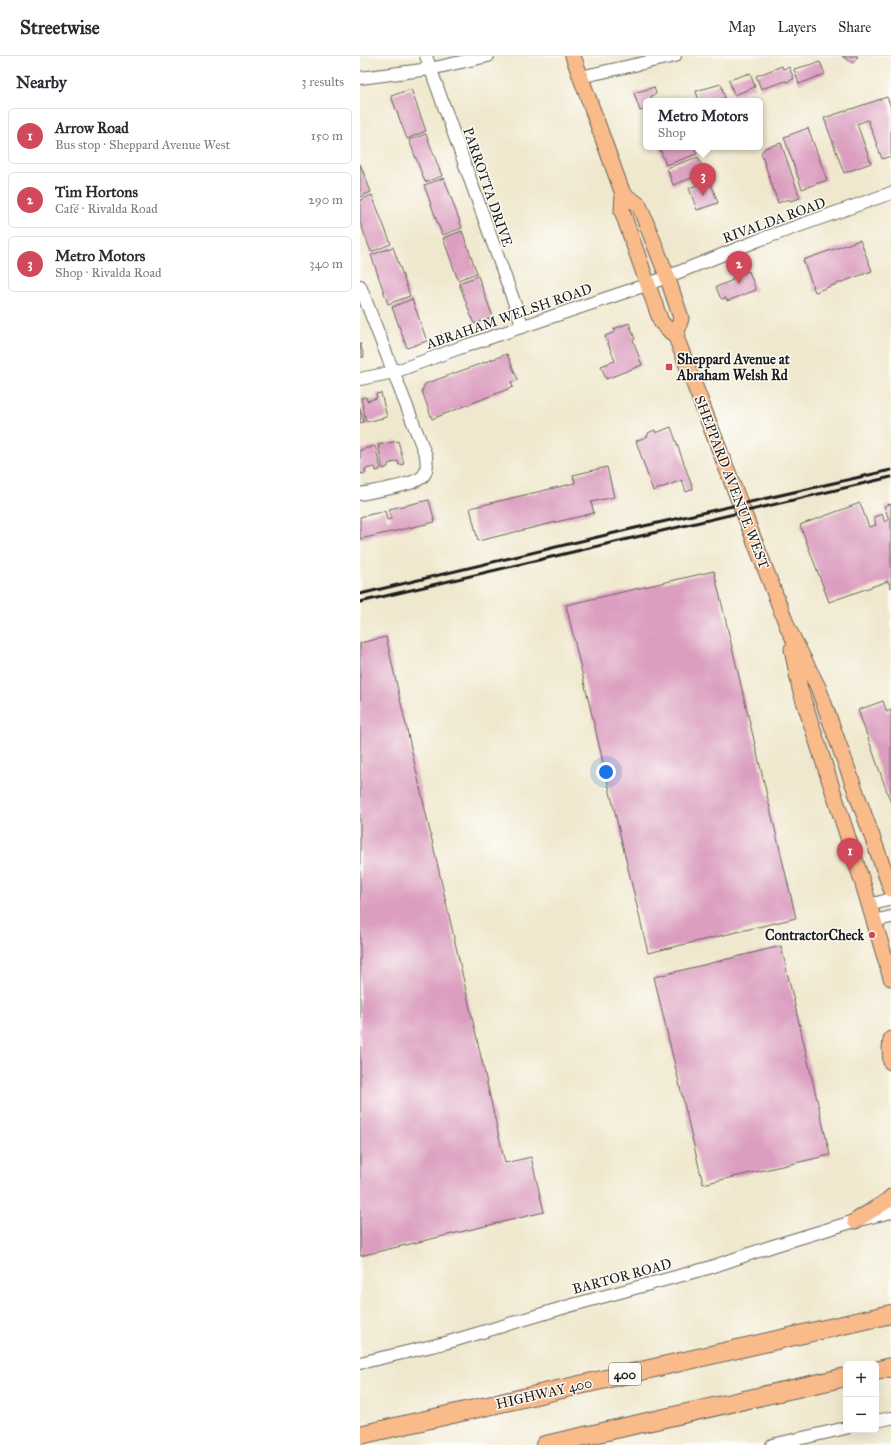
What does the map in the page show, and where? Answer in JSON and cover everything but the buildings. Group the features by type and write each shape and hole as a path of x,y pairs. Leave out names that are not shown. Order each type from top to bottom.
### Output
{"highway":[{"name":"HIGHWAY 400","path":"360,1435 891,1314"},
{"path":"879,1370 891,1367"},
{"path":"545,1445 843,1378"}],"main road":[{"name":"SHEPPARD AVENUE WEST","path":"573,56 623,194 622,211 649,284 661,322 676,337 788,628 818,687 891,889"},
{"path":"623,194 639,205 667,276 681,318 676,337"},
{"name":"SHEPPARD AVENUE WEST","path":"788,628 800,689 870,906 891,978"},
{"path":"891,1039 891,1062"},
{"path":"855,1221 891,1197"}],"street":[{"name":"PARROTTA DRIVE","path":"426,56 523,327"},
{"path":"360,78 430,69 488,56"},
{"path":"580,77 675,56"},
{"name":"RIVALDA ROAD","path":"667,276 759,240 891,193"},
{"name":"ABRAHAM WELSH ROAD","path":"360,379 394,372 462,347 649,284 667,276"},
{"path":"360,286 426,456 426,471 422,477 414,482 360,494"},
{"path":"870,906 891,898"},
{"path":"874,921 891,918"},
{"name":"BARTOR ROAD","path":"360,1363 449,1342 569,1306 708,1268 773,1246 855,1221 891,1212"},
{"path":"879,1420 891,1418"},
{"path":"772,1445 843,1429"}],"railway":[{"path":"360,594 631,529 891,470"},
{"path":"360,602 891,477"}],"place":[{"name":"Metro Motors","path":"703,196"},
{"name":"Tim Hortons","path":"739,284"},
{"name":"Sheppard Avenue at Abraham Welsh Rd","path":"669,367"},
{"name":"Arrow Road","path":"850,871"},
{"name":"ContractorCheck","path":"872,935"}]}
